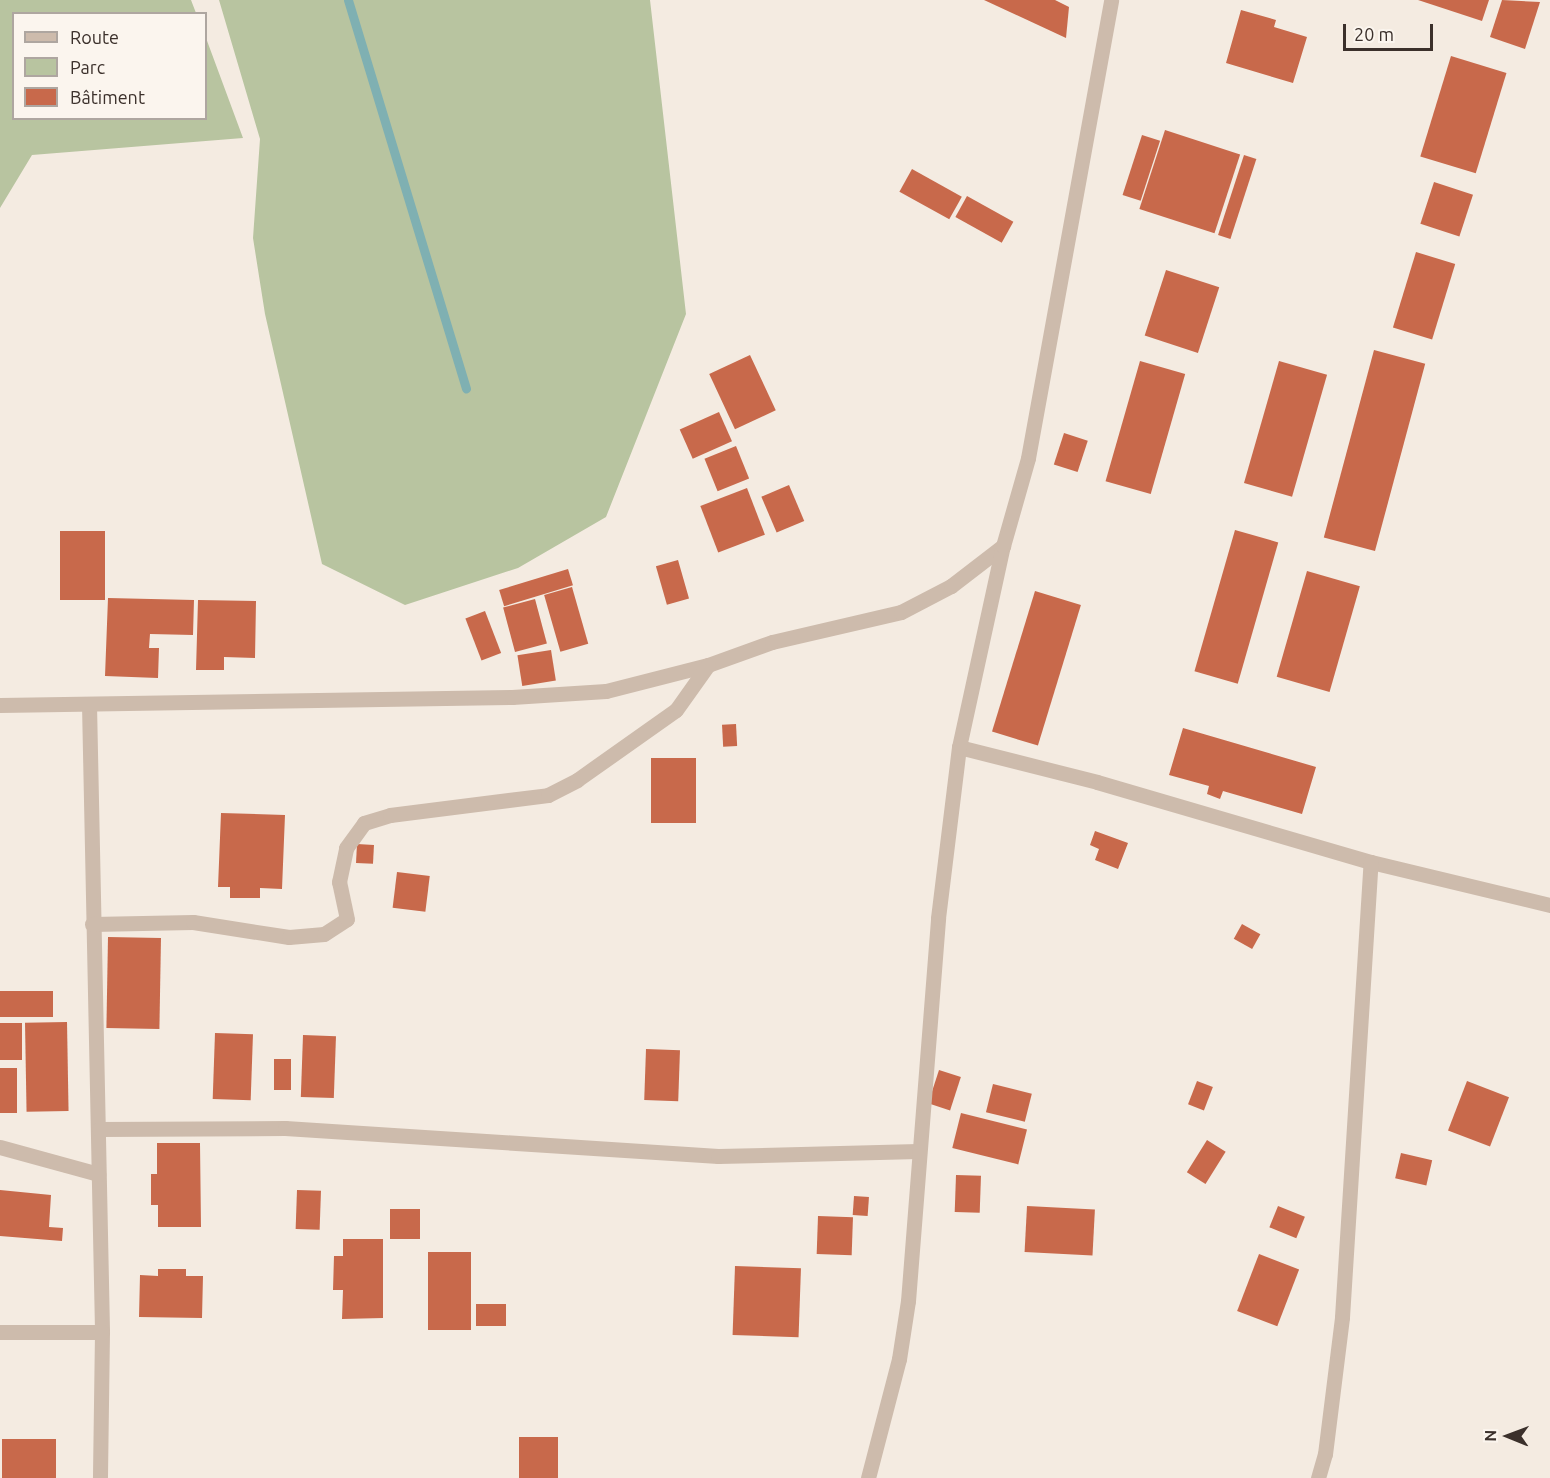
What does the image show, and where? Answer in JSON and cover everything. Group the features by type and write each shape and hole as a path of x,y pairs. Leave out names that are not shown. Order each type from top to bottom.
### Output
{"street":[{"path":"868,1478 899,1359 908,1301 938,918 959,747 1003,546 1028,458 1111,0"},
{"path":"0,705 512,697 606,692 708,665 772,642 901,612 951,586 1003,546"},
{"path":"92,924 193,922 289,937 324,934 347,919 339,882 346,848 364,823 390,815 548,795 577,780 676,710 708,665"},
{"path":"89,704 102,1332 100,1478"},
{"path":"959,747 1371,862 1550,905"},
{"path":"1318,1478 1325,1454 1342,1317 1371,862"},
{"path":"99,1129 285,1128 718,1156 918,1151"},
{"path":"0,1148 98,1174"},
{"path":"0,1332 102,1332"}],"green space":[{"path":"0,0 191,0 196,12 12,12 12,120 207,120 207,41 243,138 32,155 0,208"},
{"path":"219,0 650,0 686,314 606,517 518,568 405,605 322,564 265,314 253,238 260,139"}],"building":[{"path":"984,0 1055,0 1069,7 1066,38"},
{"path":"1418,0 1489,0 1482,21"},
{"path":"1502,0 1540,2 1525,49 1490,37"},
{"path":"1241,10 1276,20 1274,27 1307,37 1293,83 1226,63"},
{"path":"1451,56 1506,73 1476,173 1420,156"},
{"path":"1165,130 1240,154 1214,233 1139,209"},
{"path":"1142,135 1160,141 1141,201 1123,195"},
{"path":"1244,155 1256,159 1230,239 1218,235"},
{"path":"912,169 962,197 949,219 899,192"},
{"path":"1434,182 1473,195 1459,237 1420,224"},
{"path":"967,196 1013,222 1002,243 955,217"},
{"path":"1416,252 1455,264 1432,340 1393,328"},
{"path":"1166,270 1219,287 1198,353 1145,336"},
{"path":"1374,350 1425,364 1375,551 1324,537"},
{"path":"750,355 776,410 735,429 709,374"},
{"path":"1140,361 1185,374 1151,494 1106,481"},
{"path":"1279,361 1327,375 1292,497 1244,483"},
{"path":"719,412 732,441 693,459 680,429"},
{"path":"1064,433 1088,441 1078,472 1054,464"},
{"path":"736,446 749,478 718,491 704,459"},
{"path":"789,485 804,521 777,533 761,497"},
{"path":"747,488 765,535 718,553 700,506"},
{"path":"1235,530 1278,542 1238,684 1194,671"},
{"path":"60,531 105,531 105,600 60,600"},
{"path":"678,560 689,598 667,605 656,566"},
{"path":"568,569 573,585 504,606 499,590"},
{"path":"1307,571 1360,586 1330,692 1277,677"},
{"path":"572,587 588,644 560,652 544,595"},
{"path":"1035,591 1081,605 1038,746 992,732"},
{"path":"108,598 194,600 193,635 150,634 149,648 159,648 158,678 105,676"},
{"path":"535,599 547,643 515,652 503,608"},
{"path":"198,600 256,601 255,658 224,657 224,670 196,670"},
{"path":"485,611 501,653 482,661 465,619"},
{"path":"551,650 556,681 522,686 517,655"},
{"path":"736,724 737,746 723,747 722,725"},
{"path":"1183,728 1316,767 1302,814 1223,791 1220,799 1207,794 1209,786 1169,775"},
{"path":"651,758 696,758 696,823 651,823"},
{"path":"221,813 285,815 282,889 260,888 260,898 230,898 230,887 218,887"},
{"path":"1095,831 1128,843 1118,869 1095,860 1099,849 1090,845"},
{"path":"357,844 374,845 373,864 356,863"},
{"path":"397,872 430,876 425,912 393,908"},
{"path":"1242,924 1260,934 1252,949 1234,939"},
{"path":"108,937 161,938 159,1029 106,1028"},
{"path":"0,991 53,991 53,1017 0,1017"},
{"path":"67,1022 69,1111 27,1112 25,1023"},
{"path":"0,1023 22,1023 22,1060 0,1060"},
{"path":"215,1033 253,1034 251,1100 213,1099"},
{"path":"303,1035 336,1036 334,1098 301,1097"},
{"path":"646,1049 680,1050 678,1101 644,1100"},
{"path":"274,1059 291,1059 291,1090 274,1090"},
{"path":"0,1068 17,1068 17,1113 0,1113"},
{"path":"939,1070 961,1077 950,1110 928,1103"},
{"path":"1197,1081 1213,1087 1204,1110 1188,1104"},
{"path":"1467,1081 1509,1097 1490,1147 1448,1130"},
{"path":"993,1084 1032,1094 1025,1122 986,1112"},
{"path":"961,1113 1027,1129 1018,1164 952,1148"},
{"path":"1207,1140 1226,1152 1206,1184 1187,1172"},
{"path":"157,1143 200,1143 201,1227 158,1227 158,1205 151,1205 151,1174 157,1174"},
{"path":"1401,1153 1432,1160 1426,1186 1395,1178"},
{"path":"956,1175 981,1176 980,1213 955,1212"},
{"path":"0,1190 51,1195 49,1227 63,1228 62,1241 0,1236"},
{"path":"297,1190 321,1191 320,1230 296,1229"},
{"path":"854,1196 869,1197 868,1216 853,1215"},
{"path":"1027,1206 1095,1210 1092,1255 1025,1252"},
{"path":"1278,1206 1305,1217 1296,1238 1269,1227"},
{"path":"390,1209 420,1209 420,1239 390,1239"},
{"path":"818,1216 853,1217 852,1255 817,1254"},
{"path":"343,1239 383,1239 383,1318 342,1319 343,1290 333,1290 334,1256 343,1256"},
{"path":"428,1252 471,1252 471,1330 428,1330"},
{"path":"1259,1254 1299,1269 1277,1326 1237,1311"},
{"path":"735,1266 801,1268 799,1337 733,1335"},
{"path":"158,1269 186,1269 186,1276 203,1276 202,1318 139,1317 140,1275 158,1276"},
{"path":"476,1304 506,1304 506,1326 476,1326"},
{"path":"519,1437 558,1437 558,1478 519,1478"},
{"path":"2,1439 56,1439 56,1478 2,1478"}],"waterway":[{"path":"348,0 466,388"}]}
